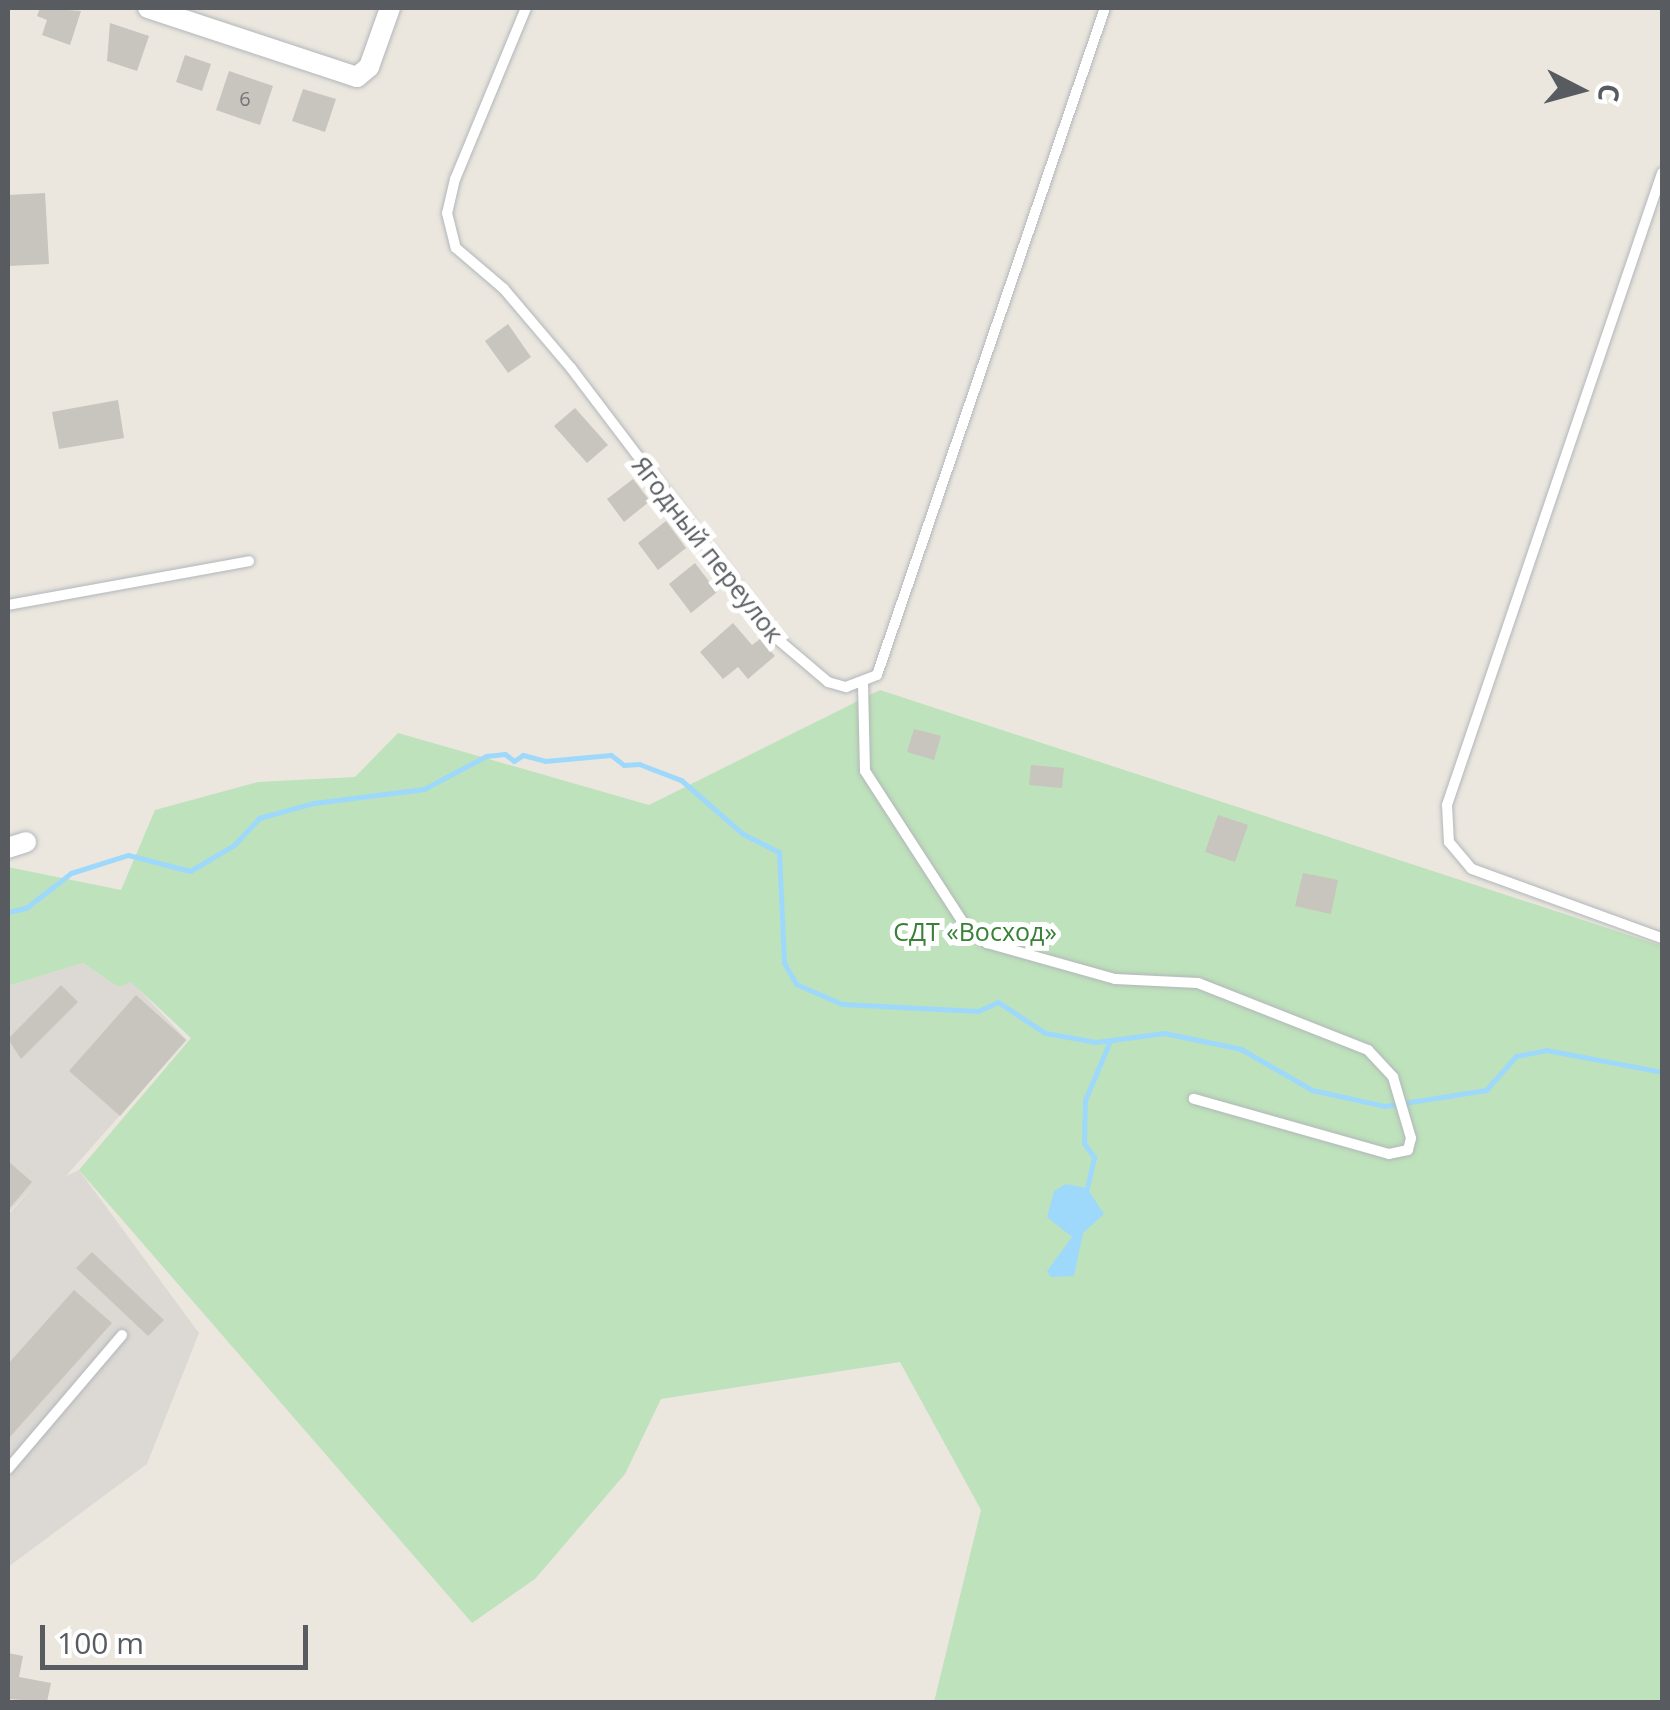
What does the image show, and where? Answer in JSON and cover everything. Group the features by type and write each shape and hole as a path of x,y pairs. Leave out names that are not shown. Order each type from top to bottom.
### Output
{"street":[{"path":"148,8 357,77 369,67 390,8"}],"lane":[{"name":"Ягодный переулок","path":"526,8 455,178 447,213 456,248 504,289 571,368 775,637 828,682 846,687 863,682"},
{"path":"1105,8 877,675 863,682 866,771 964,924 987,943 1115,978 1198,983 1368,1050 1392,1077 1411,1138 1408,1150 1389,1154 1194,1099"},
{"path":"1662,173 1446,805 1449,842 1472,869 1662,938"},
{"path":"8,605 249,561"},
{"path":"8,1470 122,1335"}],"shaded area":[{"path":"83,963 118,987 131,981 187,1040 66,1176 79,1170 199,1333 147,1464 8,1567 8,1215 35,1184 8,1213 8,986"}],"green space":[{"name":"СДТ «Восход»","path":"880,690 1662,946 1662,1702 934,1702 981,1510 900,1362 661,1399 625,1474 535,1579 472,1623 79,1170 191,1038 131,982 118,987 83,963 8,986 8,867 121,890 155,810 258,782 355,777 398,733 649,805"}],"water":[{"path":"1066,1184 1087,1188 1104,1214 1083,1233 1074,1276 1051,1277 1047,1271 1072,1237 1047,1217 1054,1191"}],"building":[{"path":"40,8 81,11 70,45 42,35 47,20 37,16"},
{"path":"110,23 149,36 137,71 107,61"},
{"path":"185,55 211,64 202,91 176,82"},
{"path":"229,71 273,86 260,125 216,110"},
{"path":"303,89 336,99 325,132 292,121"},
{"path":"45,193 49,264 8,266 8,195"},
{"path":"508,324 531,357 508,373 485,341"},
{"path":"118,400 124,438 59,449 52,412"},
{"path":"575,408 608,445 587,463 554,426"},
{"path":"633,479 650,501 624,522 607,499"},
{"path":"666,521 686,548 658,570 638,543"},
{"path":"695,563 717,592 691,613 669,584"},
{"path":"733,623 752,645 760,639 775,656 748,679 738,667 723,679 700,652"},
{"path":"914,729 941,736 934,760 907,752"},
{"path":"1031,765 1064,768 1062,788 1029,785"},
{"path":"1218,815 1248,825 1235,862 1205,852"},
{"path":"1303,873 1338,880 1331,914 1295,906"},
{"path":"61,985 78,1002 21,1059 8,1039"},
{"path":"136,995 186,1040 120,1116 69,1071"},
{"path":"8,1161 32,1182 8,1210"},
{"path":"92,1252 164,1320 148,1336 76,1268"},
{"path":"74,1290 112,1323 8,1439 8,1364"},
{"path":"8,1653 23,1656 19,1677 51,1683 47,1702 8,1699"}],"waterway":[{"path":"8,912 26,908 71,873 128,855 190,871 234,845 259,818 314,803 424,789 486,756 505,754 514,761 523,755 545,761 611,755 624,765 639,764 681,780 743,834 779,852 784,963 796,984 842,1004 978,1011 998,1002 1045,1033 1096,1042 1164,1033 1241,1049 1312,1090 1385,1106 1486,1090 1516,1056 1546,1050 1662,1072"},
{"path":"1087,1188 1094,1157 1084,1143 1085,1100 1110,1041"}]}
